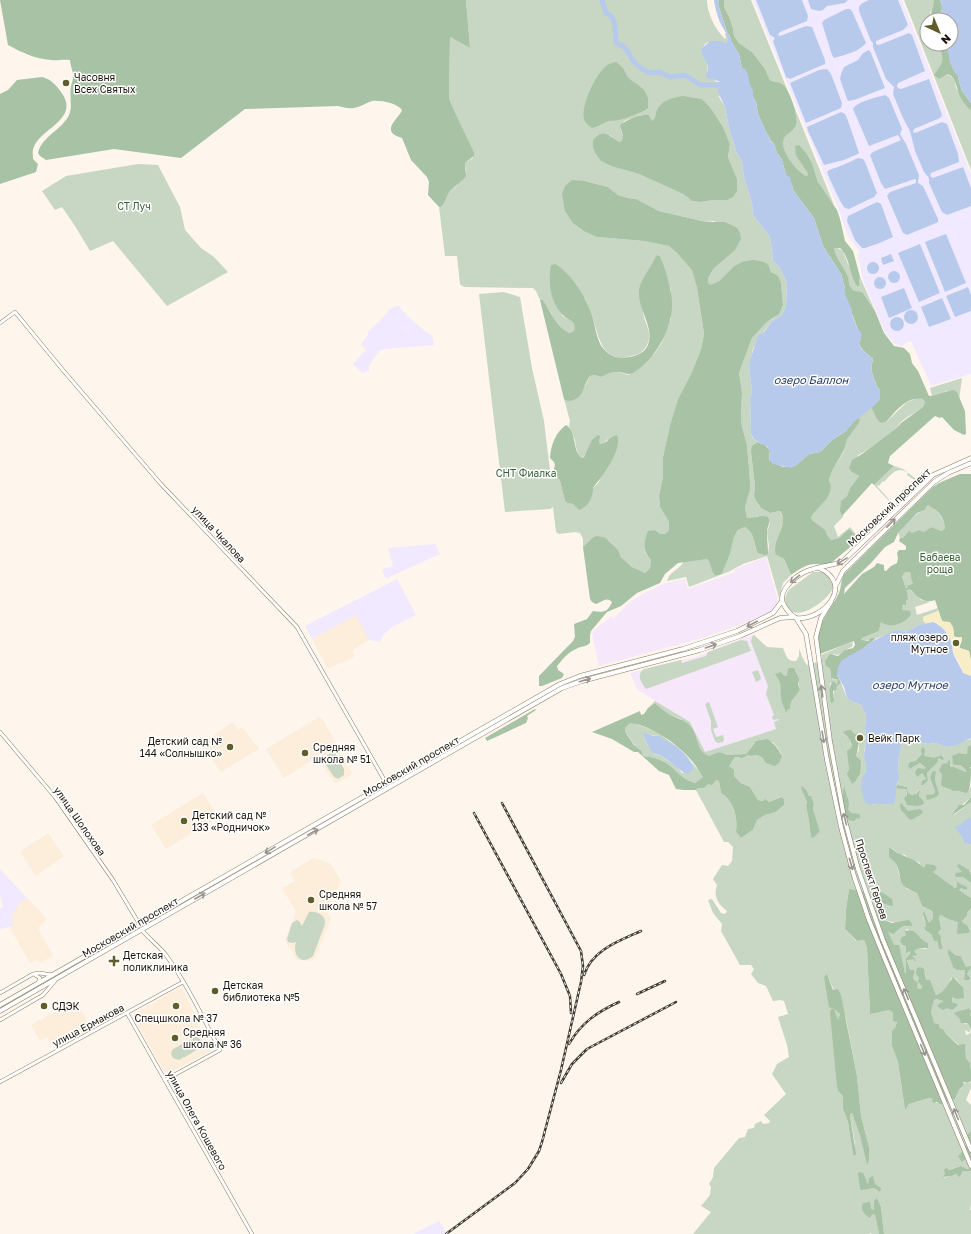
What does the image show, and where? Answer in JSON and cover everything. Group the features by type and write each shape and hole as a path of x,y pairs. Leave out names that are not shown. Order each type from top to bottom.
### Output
{"main road":[{"name":"Московский проспект","path":"819,568 834,565 843,561 933,475 971,458"},
{"name":"Московский проспект","path":"836,585 843,571 934,482 948,473 971,463"},
{"path":"819,568 826,571 833,577 836,585 831,602 813,616 806,618 795,618 782,601 782,595 787,586 797,576 808,570 819,568"},
{"name":"Московский проспект","path":"0,1005 57,978 562,688 737,631 773,613 782,601"},
{"name":"Проспект Героев","path":"831,602 821,618 816,637 825,711 836,780 844,817 858,869 878,926 971,1150"},
{"name":"Московский проспект","path":"0,1011 53,975 560,684 580,676 700,650 740,636 780,618 795,618"},
{"name":"Проспект Героев","path":"795,618 806,634 827,760 841,827 854,876 869,920 971,1166"},
{"path":"344,808 347,812"},
{"path":"140,925 142,930"}],"street":[{"name":"улица Чкалова","path":"0,323 16,312 62,369 160,483 297,627 386,784"},
{"name":"улица Шолохова","path":"0,732 55,797 113,880 140,925"},
{"path":"142,930 165,953 183,982 220,1050 165,1080"},
{"path":"0,993 33,974 39,973 53,975"},
{"path":"33,974 40,978 38,986 45,990 43,995"},
{"name":"Московский проспект","path":"0,1020 43,995 57,978"},
{"name":"улица Ермакова","path":"0,1082 183,982"},
{"name":"улица Олега Кошевого","path":"127,1013 252,1234"}],"shaded area":[{"path":"753,0 902,0 919,43 919,52 923,52 971,174 971,374 931,386 911,341 904,344 902,347 895,344 885,333 863,280 858,255 860,252 847,234 840,213"},
{"path":"398,305 408,317 432,335 434,345 386,349 379,351 369,366 369,371 362,373 353,364 366,350 361,344 368,335 368,332 389,310"},
{"path":"435,544 440,554 387,578 384,576 382,569 393,566 388,548"},
{"path":"766,557 778,601 775,608 770,612 699,639 599,666 592,634 594,630 612,616 613,619 630,602 646,592 666,583 685,579 688,589 735,572 735,569"},
{"path":"397,579 416,615 392,627 384,634 380,642 369,640 356,616 312,639 305,626"},
{"path":"356,615 369,640 353,650 354,657 328,669 312,639"},
{"path":"754,634 788,725 704,753 692,724 638,690 630,673 695,657"},
{"name":"Средняя школа № 51","path":"319,717 323,720 353,774 335,784 318,757 284,778 266,749"},
{"name":"Детский сад № 144 «Солнышко»","path":"232,722 238,730 242,727 259,749 221,772 201,745"},
{"name":"Детский сад № 133 «Родничок»","path":"203,793 218,817 166,849 151,825"},
{"path":"48,833 64,856 36,876 20,852"},
{"name":"Средняя школа № 57","path":"314,858 330,863 341,881 327,912 331,919 315,959 311,961 297,960 285,940 296,912 282,888 295,881 290,872"},
{"path":"0,869 27,898 17,906 18,908 13,926 0,929 0,908 3,907 0,895"},
{"path":"27,898 47,919 38,928 53,956 40,963 36,960 30,963 10,928 13,926 12,913 18,908 16,906"},
{"name":"Средняя школа № 36","path":"181,987 195,1015 193,1016 212,1050 166,1075 132,1015"},
{"path":"75,1000 92,1029 57,1048 54,1043 51,1044 47,1037 40,1041 31,1025"},
{"path":"439,1221 447,1234 413,1234"}],"green space":[{"path":"0,0 466,0 470,48 450,37 449,98 474,152 474,156 465,163 466,176 451,190 443,205 439,207 428,195 429,182 427,177 411,160 402,138 392,132 392,124 402,110 392,104 372,101 352,108 338,106 245,109 181,158 114,149 46,160 38,153 40,147 48,137 62,125 70,112 71,85 73,76 70,60 53,60 34,57 8,45"},
{"name":"СНТ Фиалка","path":"466,0 707,0 708,10 712,21 725,39 725,34 727,32 727,42 706,43 701,52 707,63 707,75 717,82 721,82 723,85 719,97 725,107 729,128 736,151 742,162 744,177 752,203 753,215 770,237 773,261 780,268 787,283 786,306 782,315 772,321 761,335 753,349 749,367 752,392 750,398 751,433 752,437 757,442 754,444 751,452 755,486 754,496 760,507 770,513 780,511 783,522 776,555 784,559 791,575 783,583 779,598 767,556 743,564 728,572 689,587 686,577 667,581 670,575 680,567 684,561 707,559 713,568 713,573 715,576 722,574 730,554 734,537 738,530 745,527 748,529 754,540 756,549 768,554 769,546 767,532 770,523 758,516 747,519 745,507 750,490 750,481 747,445 742,427 742,392 739,373 752,338 767,322 774,318 783,306 781,283 771,272 769,266 733,267 719,281 711,286 708,283 708,278 714,268 715,221 706,222 659,211 636,199 618,195 608,187 585,181 597,237 644,241 669,246 692,269 697,288 704,334 701,349 692,372 678,399 670,425 663,457 663,477 659,496 660,507 669,522 669,530 665,534 660,534 655,530 647,535 644,548 646,554 651,560 650,568 645,573 628,564 606,538 592,538 583,547 583,539 580,533 575,532 559,534 556,532 553,507 550,509 505,512 479,294 504,292 520,297 532,368 544,421 551,479 555,473 560,481 565,501 576,506 599,482 608,439 603,444 600,444 599,441 582,458 579,456 575,440 569,426 570,421 564,399 567,401 585,386 590,376 595,375 601,377 616,371 628,375 655,353 661,344 671,319 671,290 660,256 656,255 648,275 643,303 643,314 649,334 645,349 635,355 615,357 604,348 600,341 585,298 561,315 571,321 574,325 574,331 568,333 560,327 543,300 540,300 533,288 465,287 460,284 457,256 445,256 439,207 443,204 449,192 463,180 466,172 465,163 473,158 474,152 449,98 450,37 470,48","holes":["684,96 702,99 710,107 723,127 730,144 728,157 737,179 727,200 700,202 692,201 683,194 639,174 614,167 610,135 615,140 620,142 623,136 621,131 624,121 641,115 649,115 652,122 655,119 656,112"]},
{"path":"719,0 724,0 724,7 730,19 734,36 739,43 753,53 765,69 770,80 782,84 791,98 796,123 794,129 786,135 783,141 784,150 794,166 806,176 808,175 807,172 796,156 795,146 799,145 807,154 812,163 818,182 837,210 845,241 853,251 860,277 859,286 857,286 852,276 846,256 840,248 834,248 836,255 848,277 851,288 854,291 863,293 875,311 884,333 894,346 904,348 910,354 912,363 918,371 929,396 954,390 957,392 965,411 966,434 964,435 954,430 942,417 940,418 935,416 890,456 888,463 894,466 874,485 872,483 842,516 840,511 841,501 847,496 850,488 859,476 852,472 849,468 852,460 897,428 901,423 923,407 925,402 923,399 917,399 907,402 902,405 886,422 881,423 871,408 880,399 880,390 874,379 872,371 873,359 863,351 859,344 861,338 845,295 845,288 841,274 823,246 814,218 793,190 792,185 786,175 782,160 777,153 774,144 770,140 758,114 756,102 742,68 739,54 727,32 718,4"},
{"path":"724,0 751,0 834,205 823,192 807,154 799,146 796,156 807,172 808,175 806,176 798,170 786,154 782,143 783,139 795,128 789,94 782,84 770,80 765,69 753,53 739,43 734,36 730,19 724,7"},
{"path":"904,0 934,0 935,1 930,12 919,12 919,38"},
{"path":"934,0 940,0 942,6 942,12 931,12"},
{"path":"924,52 941,52 943,61 938,70 944,75 947,74 952,77 955,81 956,88 971,111 971,170"},
{"path":"942,52 950,52 953,69 958,76 962,91 971,103 971,111 959,95 953,77 947,74 939,79 934,75 942,63"},
{"path":"616,62 623,68 627,76 632,81 644,90 648,98 648,108 630,117 608,121 592,128 584,119 587,99 593,84 601,71 607,65"},
{"path":"42,77 51,81 59,89 66,101 66,109 58,122 38,140 33,148 33,159 38,164 36,172 0,184 0,94 8,90 17,80"},
{"path":"684,96 702,99 710,107 723,127 730,144 728,157 737,179 737,191 733,197 727,200 700,202 692,201 683,194 639,174 614,167 601,161 593,148 593,140 597,136 606,134 620,142 623,136 620,125 622,123 634,117 643,115 649,115 652,121 655,118 658,108 664,102 676,97"},
{"name":"СТ Луч","path":"138,164 158,165 180,207 185,230 201,248 214,257 228,272 167,306 113,241 90,251 62,207 55,210 42,191 66,176"},
{"path":"572,180 585,181 608,187 618,195 636,199 659,211 706,222 725,222 737,228 741,239 735,250 714,268 708,278 708,283 711,285 719,281 733,267 742,262 753,260 766,263 771,272 778,276 781,283 783,305 779,314 767,322 752,338 739,373 742,392 742,427 747,445 750,481 750,490 745,507 747,518 762,516 768,517 768,554 765,555 758,553 751,532 745,527 738,530 734,537 730,554 722,574 715,576 707,559 678,563 665,574 660,583 637,593 621,606 607,612 591,631 590,643 570,652 557,666 558,670 564,674 562,678 539,686 539,676 573,641 575,637 574,624 587,619 593,611 600,612 607,610 612,602 606,599 596,604 590,599 583,547 592,538 597,536 606,538 618,550 621,557 632,567 645,573 650,568 651,560 644,547 648,531 655,530 660,534 665,534 669,530 669,522 660,507 659,496 663,477 663,457 670,425 678,399 692,372 701,349 704,334 697,288 692,270 669,246 644,241 597,237 584,231 573,223 565,211 562,194 565,186"},
{"path":"836,247 843,251 848,264 860,283 860,277 875,311 863,293 855,292 851,289 847,276 834,253 834,248"},
{"path":"656,255 660,256 670,286 672,313 666,333 655,352 649,360 633,373 628,374 615,372 601,377 595,375 590,376 580,396 573,400 567,401 564,399 540,300 543,300 554,319 564,330 569,333 574,331 575,327 573,322 563,315 557,308 552,297 550,284 551,265 555,264 567,273 582,293 592,315 597,336 602,347 612,356 624,358 641,353 647,347 649,341 650,334 640,300 639,289"},
{"path":"962,378 959,400 957,392 954,390 946,391 941,395 932,396 930,388"},
{"path":"916,398 923,398 925,402 923,407 902,421 897,429 858,455 852,472 859,476 850,488 847,496 841,501 843,517 834,526 838,537 850,527 860,539 849,529 839,538 831,540 811,518 826,500 831,485 829,480 832,471 844,451 846,439 859,423 859,417 871,408 881,423 886,422 906,403"},
{"path":"859,417 859,423 847,439 844,450 832,471 829,480 831,485 830,492 826,500 811,518 825,530 831,540 839,538 849,529 860,539 831,563 808,565 791,575 784,559 776,555 775,550 783,521 780,511 770,513 761,508 754,496 755,486 751,452 752,446 757,442 765,445 770,450 769,460 783,467 795,466 809,454 820,452 832,440 846,431"},
{"path":"566,425 572,432 577,451 582,458 584,457 592,440 598,435 600,436 600,444 605,443 617,435 618,441 611,463 593,488 589,502 585,507 579,510 573,504 565,501 560,481 555,473 554,462 550,458 554,440 562,428"},
{"path":"894,466 903,469 920,482 907,475 908,473 898,470 889,476 884,482 883,481 879,486 878,485 877,486 893,506 874,485"},
{"name":"Бабаева роща","path":"960,474 971,474 971,661 969,651 960,648 959,645 962,641 954,636 953,627 942,621 935,600 924,600 918,597 910,589 906,590 908,599 906,601 906,605 903,605 902,610 910,611 911,615 901,623 893,625 881,622 879,631 862,638 861,640 868,641 871,638 875,639 837,675 841,683 837,686 836,690 833,691 834,701 831,703 830,686 833,681 837,684 838,680 831,678 830,668 826,666 825,661 830,654 838,656 845,650 853,648 855,645 854,641 820,654 818,638 823,621 839,592 844,574 933,487","holes":["928,505 940,514 945,528 942,531 931,527 924,532 919,530 912,533 909,531 903,538 900,538 899,541 906,546 906,549 899,550 897,553 897,563 886,571 884,570 884,565 877,563 874,567 862,574 844,594 845,588 885,547 894,542 898,533 917,513 925,510","905,572 910,572 913,583 908,585 906,590 902,577"]},
{"path":"911,485 916,486 896,505 900,492"},
{"path":"928,505 940,514 945,528 942,531 931,527 924,532 919,530 900,538 898,533 913,517 925,510"},
{"path":"813,572 827,573 833,584 831,591 820,603 804,612 797,613 790,611 785,602 787,593 790,589"},
{"path":"905,572 911,573 913,583 910,585 911,591 921,600 930,602 915,607 917,615 938,608 938,611 923,617 926,624 919,625 906,632 898,630 875,639 861,640 862,638 879,631 881,622 902,610 902,606 905,605 908,596 905,591 905,585 902,577"},
{"path":"754,635 767,647 783,648 787,658 793,661 796,661 799,656 799,649 807,665 822,659 821,655 853,642 852,647 841,654 833,654 830,673 832,679 838,680 838,683 830,683 830,696 834,699 835,690 841,683 847,698 861,705 866,715 866,742 864,751 866,767 865,774 872,805 883,804 896,790 896,788 906,788 906,794 923,800 919,796 920,791 918,790 916,794 911,795 908,792 907,787 897,785 899,755 903,740 928,744 935,743 946,747 955,746 961,742 971,739 971,745 967,754 959,753 952,757 952,759 965,769 966,772 951,767 950,761 944,771 942,780 944,788 966,793 971,787 971,797 951,815 955,814 971,802 971,875 969,870 962,872 956,877 963,877 971,883 971,898 959,890 961,887 957,883 957,887 955,888 933,872 924,869 919,862 911,860 905,855 899,854 892,848 901,882 907,889 917,893 922,906 932,911 933,918 929,924 925,913 923,917 927,927 924,927 925,930 931,934 934,941 937,941 939,949 940,942 938,933 941,929 939,917 941,915 948,919 963,923 962,921 967,916 967,913 971,908 971,967 966,967 961,956 955,955 948,950 961,969 965,970 964,980 969,978 967,974 971,968 971,1016 970,1015 964,1024 968,1023 971,1026 970,1033 965,1030 966,1035 971,1033 971,1070 970,1063 966,1058 965,1046 959,1045 946,1034 944,1030 939,1027 939,1024 933,1023 931,1012 934,1000 941,1000 947,1008 955,1003 952,1002 952,996 963,995 963,987 955,978 951,978 946,988 936,995 930,981 926,981 925,972 918,976 922,986 921,989 917,988 912,977 914,971 910,970 907,959 913,959 915,962 912,956 914,955 914,951 920,948 926,949 928,947 928,943 906,929 906,935 904,936 905,945 907,948 906,951 910,951 910,955 906,959 905,973 899,947 894,946 887,931 907,926 881,919 876,910 849,889 845,929 856,941 864,940 867,948 870,1013 889,1010 893,1013 893,1017 897,1022 895,1029 892,1031 892,1046 898,1062 905,1110 909,1104 929,1098 933,1099 935,1103 945,1103 951,1099 955,1099 959,1090 962,1088 963,1083 970,1083 971,1081 971,1088 966,1100 971,1105 971,1131 967,1145 964,1146 961,1153 970,1159 971,1168 967,1169 961,1166 948,1170 944,1178 956,1174 961,1176 963,1171 971,1171 971,1234 884,1234 881,1207 877,1198 870,1218 873,1214 875,1215 879,1234 693,1234 711,1212 701,1206 710,1195 711,1187 709,1184 713,1177 714,1168 739,1138 745,1137 748,1129 754,1128 755,1124 761,1121 763,1124 769,1123 770,1121 764,1115 786,1094 772,1074 777,1064 789,1057 787,1045 778,1017 788,1014 784,1001 773,1001 766,986 758,983 751,974 754,969 751,965 740,965 721,931 722,924 713,913 708,900 712,899 721,913 725,914 727,911 717,900 717,885 713,879 722,865 728,866 732,861 733,847 728,842 724,842 696,790 698,787 716,780 719,781 721,793 729,800 736,815 736,832 741,838 753,830 757,820 765,815 776,812 784,805 784,799 780,797 769,802 758,800 750,787 741,783 734,776 729,766 735,757 739,758 748,755 757,755 779,759 782,755 773,742 754,743 746,754 705,755 700,750 695,737 681,719 667,714 655,703 648,708 655,701 690,722 705,752 776,729 774,722 779,720 773,720 772,717 774,715 766,694 768,686 751,642","holes":["796,671 800,690 791,702 790,708 788,709 781,698 782,689 776,674 787,676","851,730 855,734 860,734 858,739 859,750 849,770 848,757 852,746 849,739 845,735","922,754 932,758 940,758 927,773 928,780 921,784 926,779 922,773 926,768 920,763 910,769 910,762 915,761","936,772 936,797 927,795 934,794 935,791 930,778","801,788 807,791 811,797 820,831 811,837 806,806 807,802","827,974 846,1018 857,1076 861,1116 869,1147 867,1164 852,1113 850,1116 855,1143 853,1154 848,1122 843,1109 843,1096 838,1091 838,1021 840,1014 834,1009","864,1174 868,1186 880,1188 879,1191 874,1188 862,1189"]},
{"path":"741,640 747,641 751,651 646,689 641,681 640,674 644,669 681,660 682,663 706,656 708,652"},
{"path":"789,668 794,668 799,679 798,684 800,690 791,702 790,709 788,709 786,713 781,699 780,683 775,674 781,672 783,675 787,676"},
{"path":"758,670 761,678 756,682 752,672"},
{"path":"709,702 718,727 713,729 716,737 723,735 723,742 718,743 715,741 711,730 711,721 705,704"},
{"path":"655,703 667,713 689,724 694,731 702,752 710,756 718,752 726,755 746,754 756,741 767,739 776,746 782,756 779,763 775,766 766,763 762,757 757,755 748,755 742,758 735,757 729,766 734,770 734,776 741,783 750,787 758,800 763,801 765,799 769,802 781,797 784,799 784,805 776,812 765,815 757,820 753,830 741,838 736,832 736,815 729,800 721,793 719,781 716,780 712,785 708,784 704,788 698,788 696,790 676,789 669,775 659,771 638,752 634,752 612,739 592,732 640,711 641,715 644,714 648,708","holes":["630,723 639,725 667,738 690,759 703,777 695,783 683,777 663,761 643,756 641,751 634,745 625,732 625,728"]},
{"path":"535,709 536,710 527,716 528,718 526,723 487,741 485,738"},
{"path":"630,722 658,732 674,745 665,742 660,736 643,735 654,754 661,756 677,767 682,773 694,768 692,762 703,777 695,783 683,777 663,761 643,756 625,732 625,728"},
{"path":"851,730 855,734 860,734 861,736 856,756 861,761 860,774 852,784 847,774 849,770 847,751 852,745 843,732"},
{"path":"971,745 971,779 968,792 953,791 941,785 942,774 939,771 942,764 947,763 950,760 951,767 966,772 960,765 953,764 952,756 959,753 967,754 968,747"},
{"path":"923,747 925,750 925,756 935,757 941,755 944,759 942,760 939,758 937,763 927,773 928,780 921,785 922,781 926,779 922,773 917,777 915,772 918,768 926,768 920,763 910,769 908,766 910,762 915,761 922,754 921,750"},
{"path":"331,753 336,754 344,769 344,775 338,779 334,777 323,760 324,757"},
{"path":"935,771 935,781 939,794 936,797 927,800 926,795 934,794 935,791 930,778 932,772"},
{"path":"897,785 907,787 908,792 911,795 916,794 919,790 919,796 923,800 924,804 918,806 907,805 904,798 907,796 906,789 896,788"},
{"path":"802,786 807,791 809,796 811,796 814,804 813,809 820,831 813,838 811,837 806,806 807,802 801,788"},
{"path":"844,786 849,803 848,809 851,813 859,814 860,816 859,819 856,818 855,821 844,817 839,807 843,799"},
{"path":"971,797 971,802 951,816 959,805 964,805"},
{"path":"901,803 908,811 920,809 923,812 911,820 901,810"},
{"path":"889,848 910,858 924,868 926,864 934,865 937,868 933,872 955,888 957,887 957,882 967,887 967,890 961,888 959,890 971,898 971,908 967,913 967,916 962,921 967,925 970,932 957,934 958,922 941,915 939,917 941,929 938,933 941,937 942,949 939,949 937,941 934,941 931,934 925,930 924,927 926,927 926,925 923,912 925,913 929,923 933,918 932,911 922,906 917,893 902,884 898,869 894,861 889,857"},
{"path":"959,864 969,870 971,875 971,883 963,877 956,877 956,873 962,872 957,866"},
{"path":"849,889 865,892 871,905 881,919 892,923 909,920 912,924 912,926 902,927 894,934 888,932 894,945 899,945 905,973 906,959 910,955 910,951 906,953 906,946 900,941 902,937 906,935 905,931 909,930 915,932 921,939 928,943 928,948 920,948 914,951 917,955 912,956 916,963 913,959 907,960 910,970 914,970 913,978 918,983 918,989 921,989 922,986 918,982 919,978 916,973 917,968 920,967 924,969 926,980 930,980 936,995 944,990 953,977 963,987 964,998 957,999 952,997 952,1002 958,1004 956,1007 952,1010 947,1008 943,1010 938,1007 938,1005 943,1001 937,999 934,1000 931,1012 934,1023 939,1024 939,1027 944,1030 946,1034 958,1045 965,1044 966,1058 970,1063 971,1081 968,1083 963,1083 963,1086 959,1090 955,1099 944,1104 940,1104 937,1102 932,1102 933,1099 929,1098 909,1104 905,1110 898,1062 892,1046 892,1031 897,1022 893,1021 893,1013 889,1010 870,1014 867,948 864,940 857,941 845,929"},
{"path":"880,892 892,899 893,906 880,901 878,897"},
{"path":"309,912 320,914 324,918 325,924 313,956 305,960 298,958 296,955 296,942 288,942 287,939 292,923 297,920 302,926"},
{"path":"948,949 955,955 961,956 966,967 971,966 967,974 970,978 969,980 964,980 965,970 957,970 953,967 948,954"},
{"path":"827,974 833,990 838,989 841,995 857,1076 861,1116 869,1147 869,1160 867,1165 860,1136 852,1113 850,1116 856,1154 854,1156 853,1154 848,1122 843,1109 843,1096 838,1091 830,1013 831,1009 834,1009 829,1007 824,977","holes":["834,1009 840,1014 838,1020"]},
{"path":"969,1008 971,1011 971,1029 968,1023 961,1023 960,1019 954,1013"},
{"path":"194,1037 198,1038 201,1042 199,1047 179,1060 173,1058 171,1054 172,1050"},
{"path":"971,1131 971,1160 967,1157 962,1162 958,1156 964,1146 967,1145 968,1134"},
{"path":"961,1166 967,1169 971,1168 971,1171 963,1171 960,1177 956,1174 943,1177 945,1174 944,1170 946,1168 949,1170"},
{"path":"860,1172 864,1174 868,1185 869,1178 873,1176 875,1184 881,1188 880,1192 874,1188 861,1190 858,1173"},
{"path":"877,1198 881,1207 884,1234 879,1234 875,1215 873,1214 870,1218 862,1210 863,1203 870,1202 871,1209 874,1210 874,1201"}],"sand":[{"name":"пляж озеро Мутное","path":"938,611 942,621 950,622 953,627 954,636 962,637 962,641 959,645 960,648 969,651 971,676 963,673 946,632 938,624 933,622 926,624 923,620 923,617"}],"water":[{"name":"озеро Баллон","path":"714,0 719,0 718,4 727,32 739,54 742,68 745,69 748,74 758,114 770,141 774,144 777,153 782,160 786,175 790,177 793,190 814,218 823,246 841,274 845,294 852,310 852,315 857,328 862,334 859,345 863,351 873,359 872,373 877,387 880,390 880,399 846,431 832,440 820,452 809,454 791,468 773,464 769,460 770,453 768,447 755,440 751,433 750,398 752,392 749,367 750,360 758,336 764,332 772,321 782,315 786,306 787,283 780,268 773,261 770,237 753,215 752,203 744,177 742,162 736,151 729,128 725,107 717,90 723,85 721,82 705,77 708,65 701,49 710,41 727,42 726,34 718,18"},
{"path":"756,0 802,0 808,16 807,21 780,32 778,35 780,36 806,26 812,27 825,60 825,64 790,79 786,77 773,41 775,38 770,35"},
{"path":"808,0 848,0 845,3 827,6 823,10 819,11 811,9"},
{"path":"869,0 898,0 908,25 903,30 876,41 876,44 879,45 909,33 912,35 925,71 898,83 897,86 901,89 929,79 942,115 940,118 914,129 913,132 915,133 942,122 947,124 958,154 959,162 931,173 930,176 933,178 963,167 971,188 971,206 947,215 942,212 929,183 929,178 924,172 915,151 910,131 893,94 894,87 886,79 873,47 873,43 859,11 860,5"},
{"path":"940,0 971,0 971,103 962,91 958,76 950,63 948,52 959,52 959,12 942,12 942,6"},
{"path":"846,9 850,9 852,11 866,43 855,51 834,58 822,23 824,20"},
{"path":"869,50 885,88 848,101 840,79 841,74 844,67 858,60 863,53"},
{"path":"827,69 831,74 842,103 841,108 806,123 790,83 819,70"},
{"path":"885,95 889,98 902,129 900,134 906,144 919,175 918,183 923,186 938,219 938,222 907,235 903,233 887,196 890,192 916,183 916,180 915,179 885,189 881,183 870,155 873,152 901,140 898,135 869,146 853,109 862,102"},
{"path":"841,112 845,114 847,118 859,153 844,160 824,165 807,127"},
{"path":"858,158 863,159 865,162 877,193 874,197 849,209 845,208 841,202 827,172"},
{"path":"877,202 881,204 893,237 877,244 862,248 855,240 847,221 848,216"},
{"path":"946,234 966,283 945,292 925,242"},
{"path":"920,244 940,293 919,302 898,253"},
{"path":"891,254 894,261 883,265 881,258"},
{"path":"871,262 875,262 879,268 875,274 871,274 867,270 867,266"},
{"path":"892,271 896,271 900,277 896,283 892,283 888,279 888,275"},
{"path":"878,277 882,277 886,283 882,289 878,289 874,285 874,281"},
{"path":"968,287 971,295 971,311 955,317 946,296"},
{"path":"904,288 912,308 889,318 881,297"},
{"path":"942,298 951,319 929,327 921,307"},
{"path":"911,310 916,312 918,317 916,322 911,324 906,322 904,317 906,312"},
{"path":"897,317 902,319 904,324 902,329 897,331 892,329 890,324 892,319"},
{"name":"озеро Мутное","path":"933,622 946,631 950,638 954,654 963,673 971,676 971,738 955,746 946,747 935,743 928,744 903,740 899,758 899,777 894,804 870,805 865,802 861,788 862,778 865,774 866,767 864,754 866,742 866,715 861,705 847,698 844,687 837,675 838,667 842,660 889,633 898,630 906,632 919,625"},
{"path":"645,733 653,736 660,736 676,746 689,759 694,768 688,774 681,771 660,755 653,753 643,735"},
{"path":"971,817 971,844 964,843 964,840 955,827 958,825 960,826 964,821"}],"waterway":[{"path":"602,0 606,13 610,15 614,21 616,42 619,45 622,45 633,61 642,69 649,73 659,72 670,77 685,75 700,85 720,85 725,78"}],"railway":[{"path":"446,1234 515,1183 528,1169 539,1151 561,1070 581,982 583,966 581,951 502,803"},
{"path":"474,813 561,974 570,996 571,1013"},
{"path":"584,975 593,959 607,947 641,931"},
{"path":"637,994 665,981"},
{"path":"569,1044 584,1024 597,1014 619,1002"},
{"path":"561,1083 572,1064 587,1049 676,1002"}],"place":[{"name":"Часовня Всех Святых","path":"66,83"},
{"name":"пляж озеро Мутное","path":"956,643"},
{"name":"Вейк Парк","path":"860,738"},
{"name":"Детский сад № 144 «Солнышко»","path":"230,747"},
{"name":"Средняя школа № 51","path":"305,753"},
{"name":"Детский сад № 133 «Родничок»","path":"184,821"},
{"name":"Средняя школа № 57","path":"311,900"},
{"name":"Детская поликлиника","path":"114,961"},
{"name":"Детская библиотека №5","path":"215,991"},
{"name":"СДЭК","path":"44,1006"},
{"name":"Спецшкола № 37","path":"176,1006"},
{"name":"Средняя школа № 36","path":"175,1038"}]}
